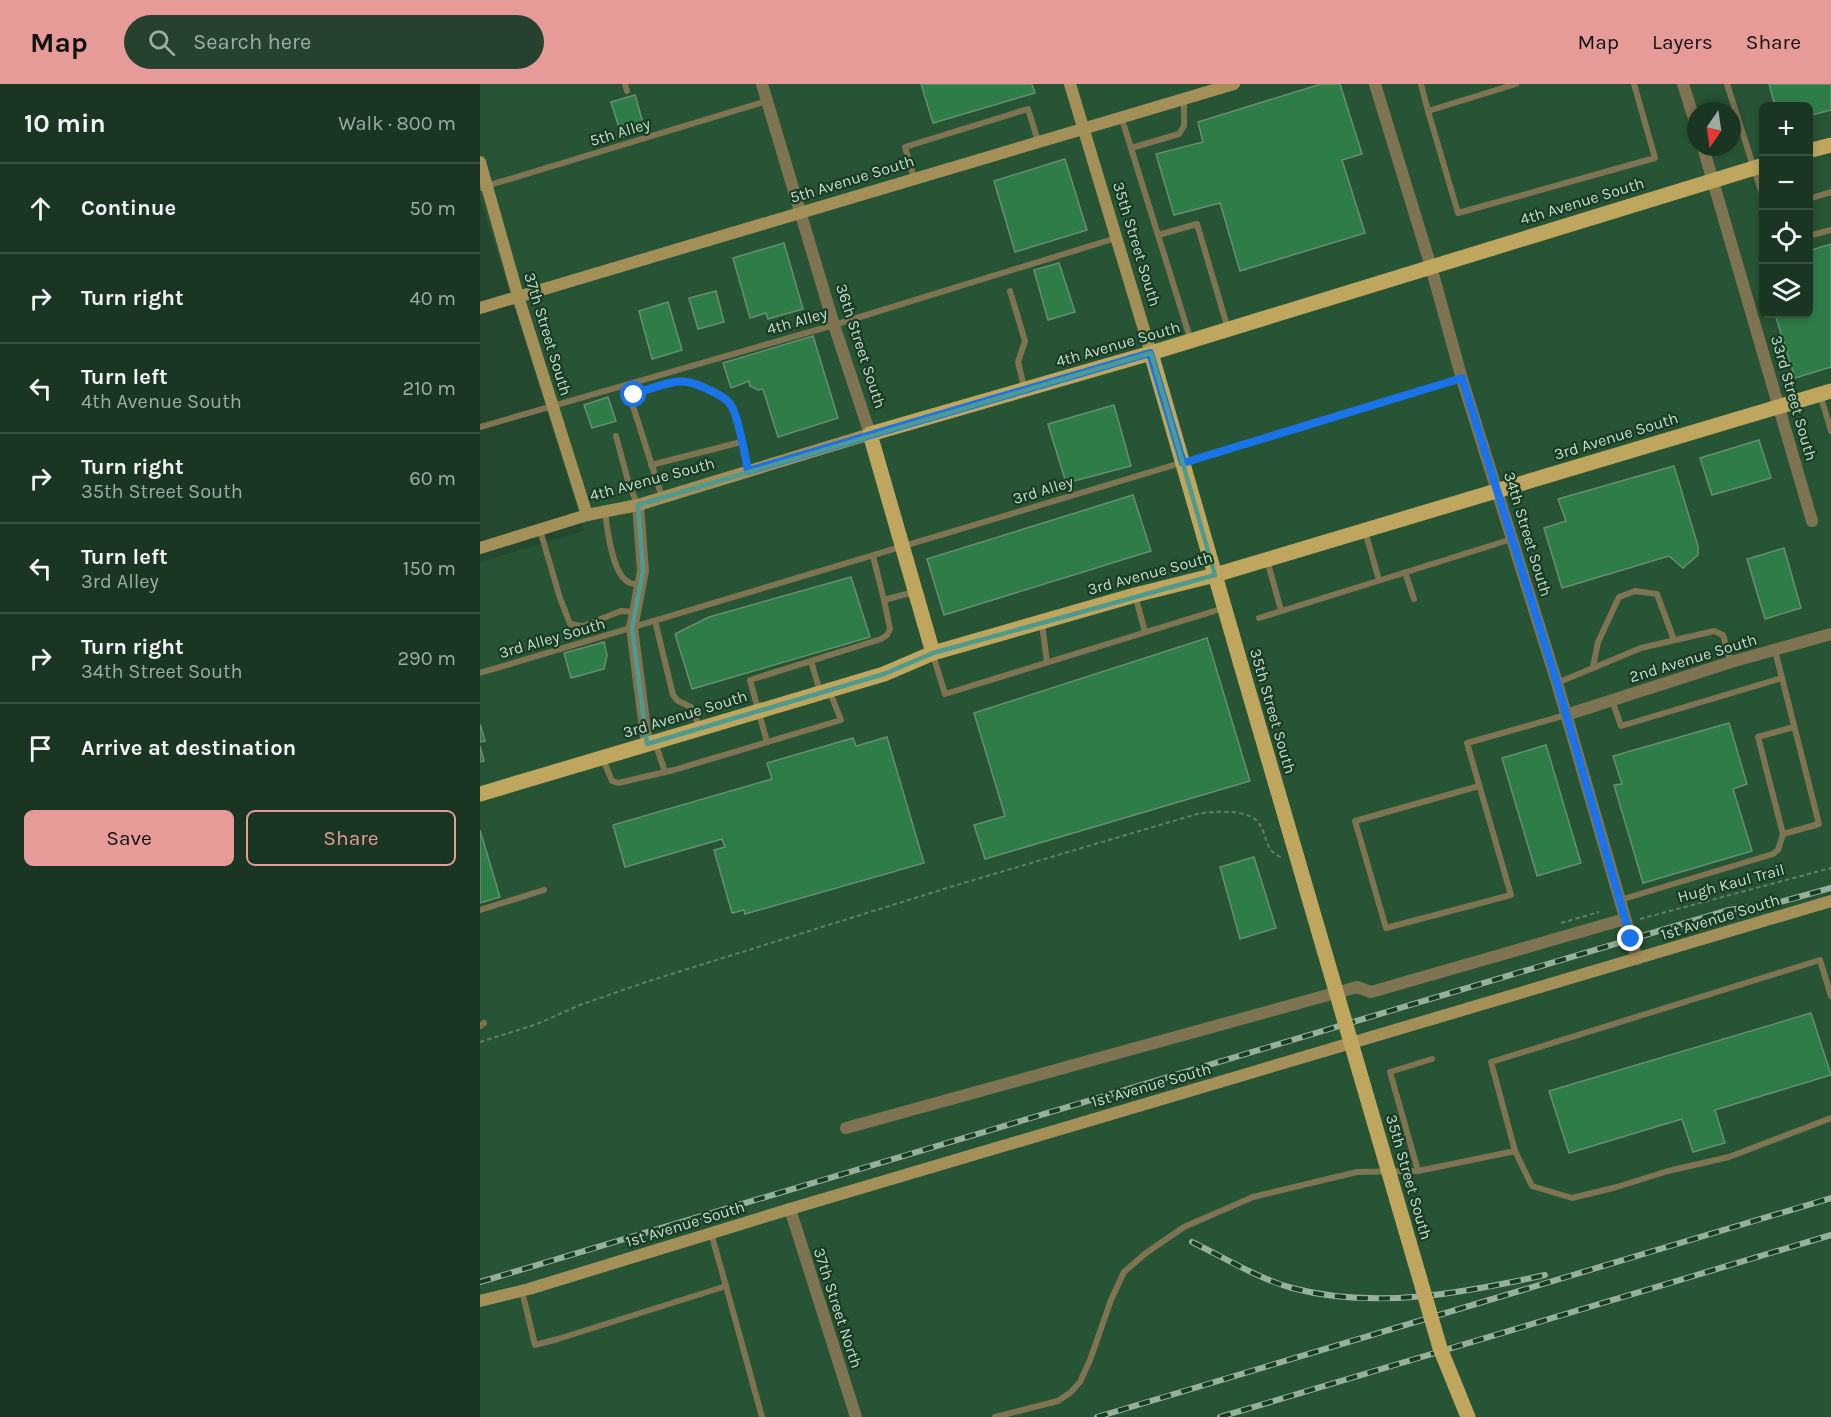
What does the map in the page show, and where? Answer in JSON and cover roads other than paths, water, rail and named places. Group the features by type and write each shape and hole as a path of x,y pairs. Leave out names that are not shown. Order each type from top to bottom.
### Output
{"main road":[{"path":"1813,150 1831,145"},
{"name":"4th Avenue South","path":"870,434 1191,341 1758,166"},
{"name":"35th Street South","path":"1150,353 1440,1348 1468,1417"},
{"name":"3rd Avenue South","path":"480,794 884,674 933,653 1135,595 1215,575 1825,393"},
{"name":"36th Street South","path":"870,434 933,653"}],"street":[{"name":"36th Street South","path":"762,84 834,325 870,434"},
{"name":"35th Street South","path":"1070,84 1150,353"},
{"name":"5th Avenue South","path":"480,308 1234,84"},
{"name":"34th Street South","path":"1375,84 1462,378 1557,683 1620,901 1631,920 1637,959"},
{"path":"1683,84 1689,102"},
{"name":"33rd Street South","path":"1706,156 1812,521"},
{"name":"37th Street South","path":"480,162 484,187 587,515"},
{"name":"4th Avenue South","path":"480,548 587,515 638,505 870,434"},
{"path":"638,505 643,571 632,628 651,743"},
{"name":"2nd Avenue South","path":"1566,715 1731,662 1831,634"},
{"name":"1st Avenue South","path":"480,1301 522,1291 790,1209 1831,901"},
{"path":"846,1128 1357,987 1371,992 1631,920"},
{"name":"37th Street North","path":"790,1209 856,1417"}],"lane":[{"path":"1421,84 1458,213 1654,158 1634,84"},
{"path":"1428,111 1516,84"},
{"path":"1727,84 1758,166"},
{"path":"1131,148 1179,134 1184,126 1184,98"},
{"name":"5th Alley","path":"484,187 767,101"},
{"path":"914,178 905,147 1028,109 1038,141"},
{"path":"1122,116 1191,341"},
{"path":"1813,198 1831,192"},
{"path":"1158,235 1197,224 1228,329"},
{"path":"1813,235 1831,230"},
{"name":"4th Alley","path":"480,427 834,325 1116,238"},
{"path":"1010,291 1025,341 1018,362 1025,390"},
{"name":"3rd Alley","path":"632,628 1462,378"},
{"path":"662,497 631,400 639,392 678,381 689,381 725,398 733,408 748,471"},
{"path":"1825,393 1831,431"},
{"path":"616,436 629,485 638,505"},
{"path":"651,465 741,442"},
{"path":"605,511 612,550 620,574 628,583 640,585"},
{"path":"540,530 570,624 583,626 621,611 635,612"},
{"path":"1365,530 1379,580"},
{"path":"1259,618 1512,539"},
{"path":"767,742 750,680 881,639 887,635 890,628 873,556"},
{"path":"1266,560 1281,610"},
{"path":"1406,572 1414,599"},
{"path":"884,600 914,591"},
{"path":"1593,667 1598,642 1619,597 1635,591 1657,594 1674,640"},
{"path":"1135,595 1145,632"},
{"path":"933,653 945,694 1224,608"},
{"path":"655,621 673,695 691,707 700,729"},
{"path":"1042,622 1047,662"},
{"name":"3rd Alley South","path":"480,673 632,628"},
{"path":"1557,683 1641,648 1714,631 1724,635 1731,662"},
{"path":"1775,650 1819,824 1783,834"},
{"path":"602,757 612,781 618,783 665,772 841,720 811,661"},
{"path":"1612,700 1621,726 1782,678"},
{"path":"1479,786 1355,821 1386,928 1511,895 1467,743 1566,715"},
{"path":"1620,901 1773,854 1778,850 1783,834 1758,737 1794,727"},
{"path":"651,743 665,772"},
{"path":"480,910 544,891"},
{"path":"1831,996 1820,960 1491,1062 1515,1150 1532,1186 1572,1198 1728,1156 1831,1118"},
{"path":"1339,992 1355,1042"},
{"path":"1418,1171 1390,1072 1432,1059"},
{"path":"995,1417 1058,1401 1071,1392 1080,1382 1090,1360 1111,1300 1124,1272 1146,1253 1184,1227 1253,1197 1357,1172 1418,1171 1515,1150"},
{"path":"711,1233 762,1417"},
{"path":"522,1291 535,1345 726,1286"}],"railway":[{"path":"480,1282 1729,910 1777,903 1831,888"},
{"path":"1097,1417 1831,1198"},
{"path":"1220,1417 1831,1235"},
{"path":"1192,1242 1279,1284 1323,1294 1355,1298 1451,1293 1545,1275"}]}
